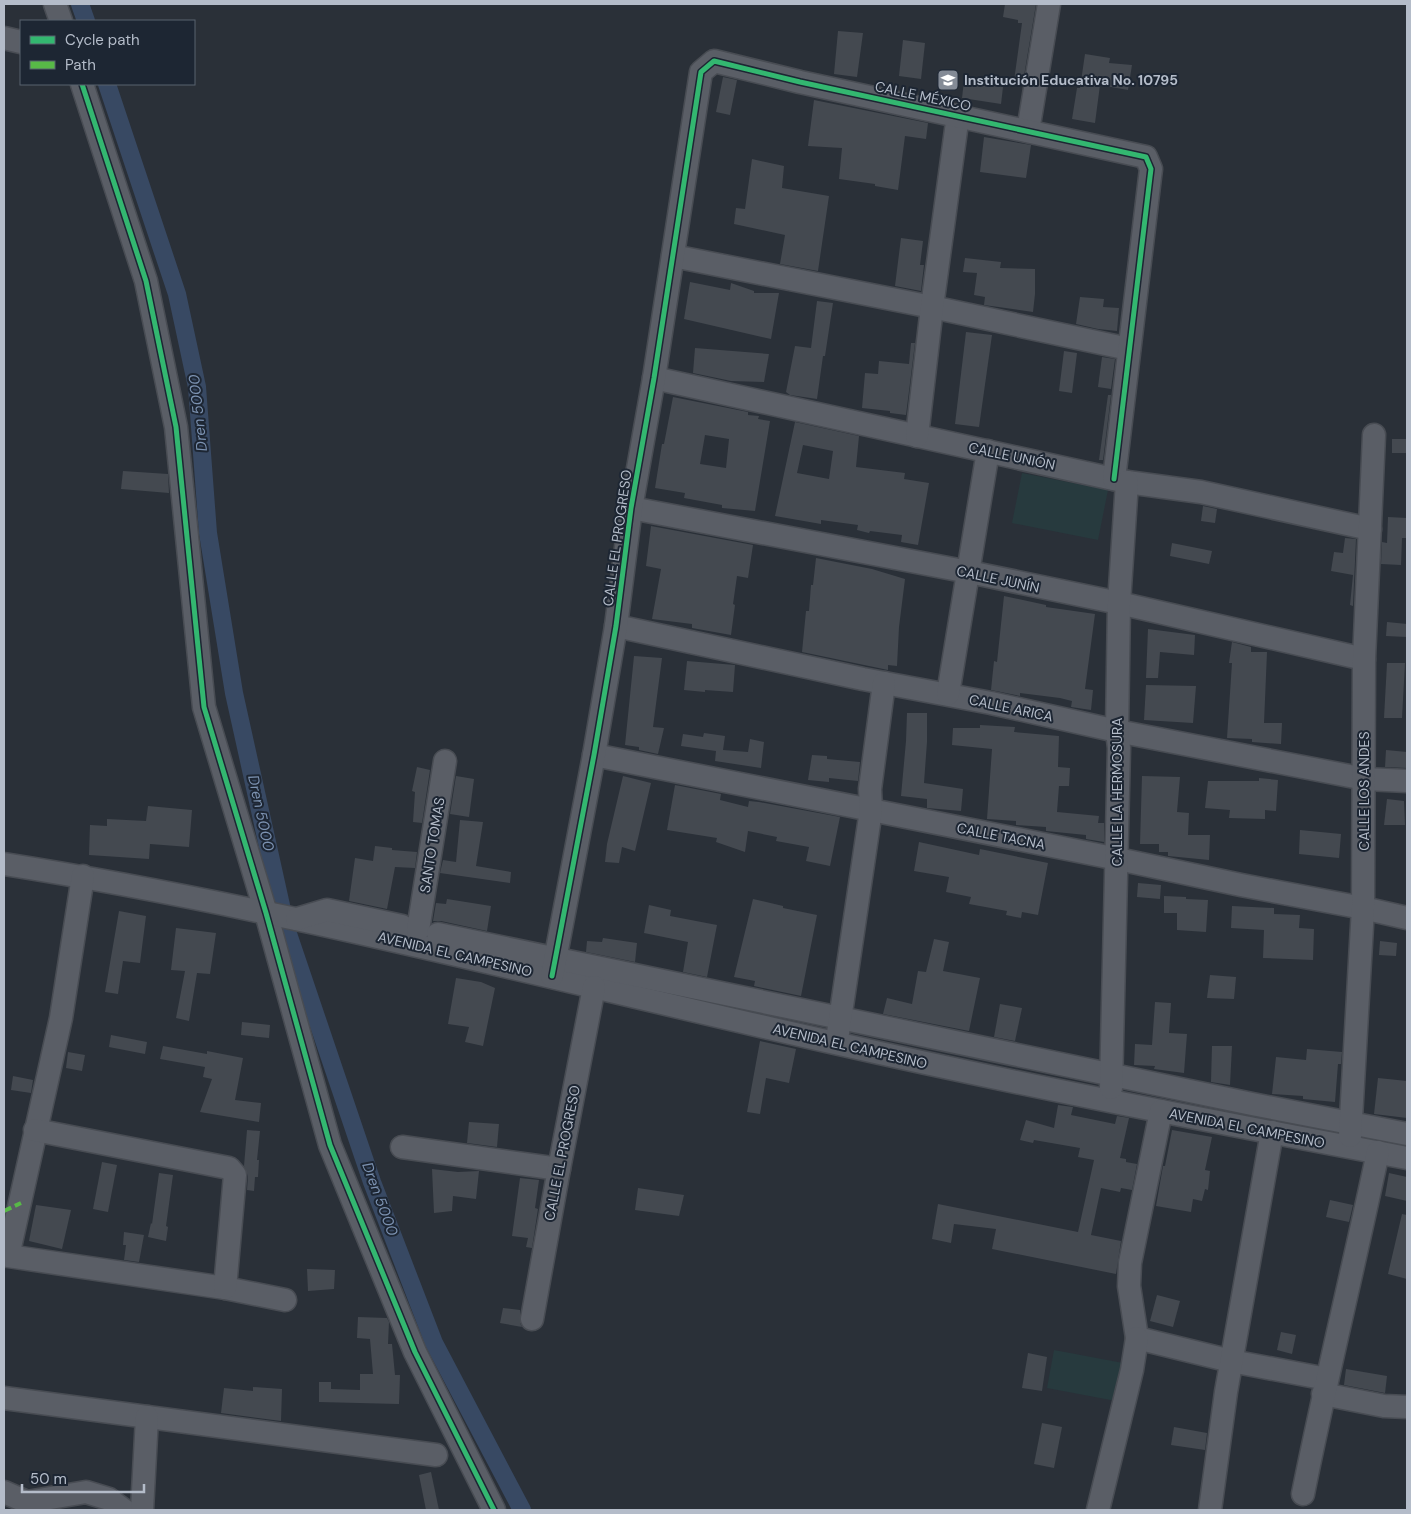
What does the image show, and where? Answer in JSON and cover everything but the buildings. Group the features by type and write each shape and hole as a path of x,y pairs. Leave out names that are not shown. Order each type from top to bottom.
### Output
{"street":[{"path":"55,4 61,20"},
{"path":"1028,131 1049,4"},
{"path":"4,38 20,42"},
{"name":"CALLE MÉXICO","path":"701,72 714,61 800,82 1146,157"},
{"name":"CALLE EL PROGRESO","path":"554,968 616,626 631,508 654,378 701,72"},
{"path":"82,85 146,281 176,428 204,707 268,913 330,1145 415,1352 494,1510"},
{"path":"917,436 958,115"},
{"name":"CALLE LA HERMOSURA","path":"1111,1102 1118,859 1119,748 1117,731 1120,480 1129,349 1151,169 1146,157"},
{"path":"672,256 932,307 1129,349"},
{"name":"CALLE UNIÓN","path":"654,378 1120,480 1201,492 1370,529"},
{"name":"CALLE LOS ANDES","path":"1349,1147 1363,908 1364,659 1374,436"},
{"path":"948,694 988,451"},
{"name":"CALLE JUNÍN","path":"631,508 968,572 1364,659"},
{"name":"CALLE ARICA","path":"616,626 884,683 948,694 1117,731 1365,779 1407,781"},
{"path":"836,1044 871,810 870,789 884,683"},
{"name":"CALLE TACNA","path":"594,755 1407,918"},
{"name":"SANTO TOMAS","path":"418,930 445,761"},
{"name":"AVENIDA EL CAMPESINO","path":"4,864 83,876 554,968 840,1018 1111,1075 1407,1134"},
{"path":"83,876 61,1018 6,1265 225,1288 285,1300"},
{"name":"AVENIDA EL CAMPESINO","path":"296,919 327,910 418,930 554,968 594,987 836,1044 1111,1102 1407,1158"},
{"name":"CALLE EL PROGRESO","path":"532,1319 594,987"},
{"path":"1098,1510 1132,1370 1137,1338 1129,1286 1130,1263 1161,1111"},
{"path":"35,1130 229,1168 235,1175 225,1288"},
{"path":"1210,1510 1231,1361 1272,1132"},
{"path":"402,1147 559,1169"},
{"path":"1303,1494 1378,1152"},
{"path":"1137,1338 1231,1361 1325,1387 1384,1406 1407,1407"},
{"path":"4,1398 436,1454"},
{"path":"142,1510 147,1417"},
{"path":"4,1492 27,1502 86,1492 109,1499 124,1510"}],"green space":[{"path":"1022,473 1108,490 1098,540 1012,523"},
{"path":"1054,1350 1123,1363 1116,1401 1047,1388"}],"waterway":[{"name":"Dren 5000","path":"80,4 86,20"},
{"name":"Dren 5000","path":"107,85 177,294 197,387 208,533 234,693 286,928 372,1182 434,1343 522,1510"}],"marked path":[{"path":"4,1211 21,1203"}],"cycle path":[{"path":"552,976 594,755 616,626 631,508 654,378 701,72 714,61 800,82 1146,157 1151,169 1114,479"},
{"path":"82,85 146,281 176,427 204,707 266,913 330,1145 415,1352 494,1510"}],"place":[{"name":"Institución Educativa No. 10795","path":"948,80"}]}
